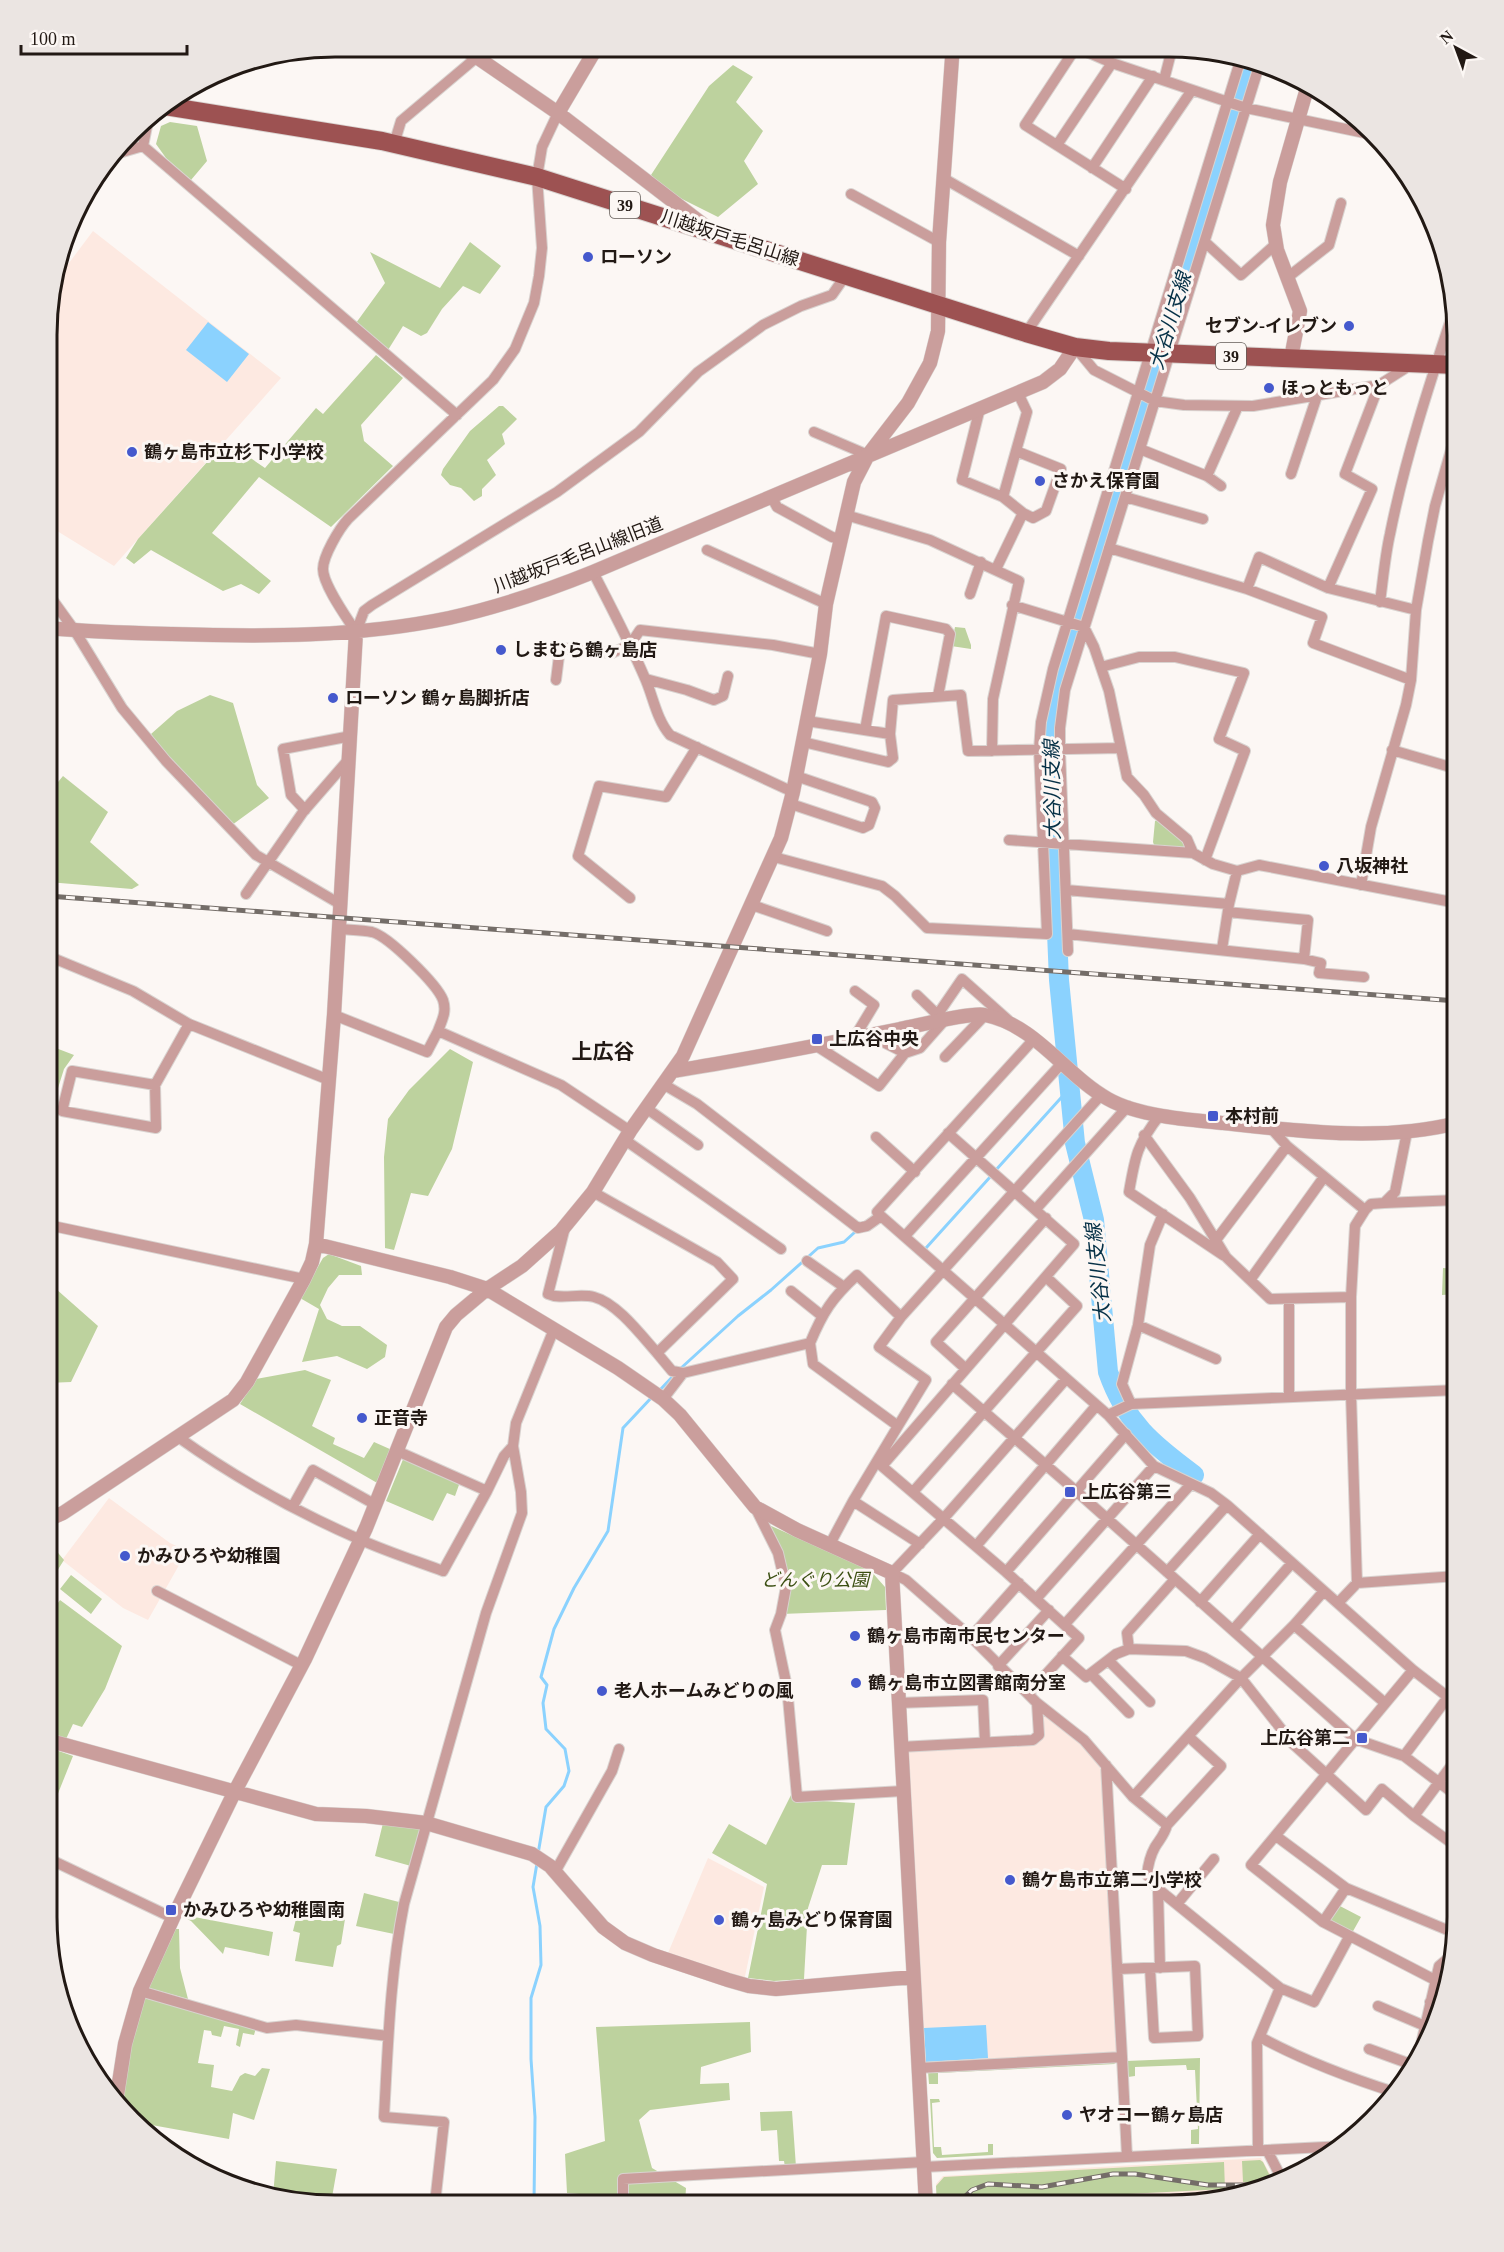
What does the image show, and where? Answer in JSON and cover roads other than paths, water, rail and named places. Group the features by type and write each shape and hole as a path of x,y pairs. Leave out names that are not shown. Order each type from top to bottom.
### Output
{"main road":[{"name":"川越坂戸毛呂山線","path":"175,108 394,144 537,177 1026,333 1075,347 1151,354"},
{"name":"39","path":"1151,354 1447,365"}],"street":[{"path":"394,144 401,121 477,57 558,113 716,234"},
{"path":"356,632 332,594 323,570 334,538 348,519 493,380 515,349 534,303 539,276 542,248 537,177 542,147 558,113 591,57"},
{"path":"118,2091 125,2044 141,1991 173,1918 234,1793 301,1665 361,1540 446,1328 456,1315 487,1289 536,1255 593,1192 627,1136 683,1056 774,857 792,798 820,654 826,604 857,475 868,455 909,403 930,363 938,331 939,242 952,57"},
{"path":"1070,57 1026,125 1126,189"},
{"path":"1098,57 1246,108 1358,132"},
{"path":"1164,80 1170,57"},
{"path":"1057,145 1112,63"},
{"path":"774,857 882,886 927,928 1047,934 1045,842 1039,750 1041,722 1066,622 1239,65"},
{"path":"1068,951 1060,750 1065,690 1206,243 1257,72"},
{"path":"1092,168 1153,76"},
{"path":"1026,333 1192,90"},
{"path":"1292,358 1300,311 1276,244 1274,225 1279,193 1306,93"},
{"path":"143,146 146,131"},
{"path":"143,146 457,415"},
{"path":"127,151 143,146"},
{"path":"943,178 1080,256"},
{"path":"850,194 939,242"},
{"path":"1288,278 1329,245 1341,203"},
{"path":"1206,243 1241,275 1276,244"},
{"path":"57,1516 224,1407 242,1390 312,1262 316,1244 334,1015 356,632 364,612 557,492 639,432 698,372 763,324 801,306 832,295 846,275"},
{"path":"1380,602 1399,493 1447,331"},
{"path":"1075,347 1094,370 1155,401 1184,405 1253,406 1379,385 1413,364"},
{"name":"川越坂戸毛呂山線旧道","path":"57,629 226,636 300,635 356,632 447,618 497,606 549,590 1018,393 1051,378 1067,361 1075,347"},
{"path":"1328,588 1372,489 1346,474 1379,385"},
{"path":"1003,497 1027,412 1018,393"},
{"path":"1291,474 1317,396"},
{"path":"1207,476 1238,406"},
{"path":"980,408 962,480 1003,497 1033,518 1046,511 1061,469 1016,451"},
{"path":"814,432 868,455"},
{"path":"1140,449 1207,476 1221,486"},
{"path":"1361,885 1371,827 1406,705 1411,680 1416,610 1435,506 1447,464"},
{"path":"771,496 777,507 832,537 841,539"},
{"path":"1125,497 1203,519"},
{"path":"996,570 1023,513"},
{"path":"846,515 930,540 1019,581 993,699 993,751"},
{"path":"1109,548 1246,589 1322,617 1313,643 1411,680"},
{"path":"708,550 826,604"},
{"path":"1246,589 1260,557 1328,588 1416,610"},
{"path":"970,594 981,562"},
{"path":"593,572 646,679 663,727 670,735 792,798 863,828 869,825 875,808 872,802 796,776"},
{"path":"1012,605 1084,627 1094,647 1109,691 1127,777 1144,795 1156,813 1187,839 1193,853"},
{"path":"57,606 122,708 166,761 256,855 340,904"},
{"path":"865,730 886,616 946,628 950,634 938,696"},
{"path":"556,680 560,648 612,653 630,645 640,630 762,644 820,654"},
{"path":"1101,667 1139,657 1176,657 1244,673 1219,739 1245,751 1205,860"},
{"path":"646,679 714,700 723,696 728,676"},
{"path":"803,742 888,762 893,758 890,734 893,700 961,695 968,751 1121,748"},
{"path":"807,721 890,734"},
{"path":"305,810 291,795 283,748 351,736"},
{"path":"630,898 578,856 598,786 666,797 697,747"},
{"path":"1392,750 1447,766"},
{"path":"246,894 305,810 350,759"},
{"path":"1009,840 1193,853 1205,860 1237,871 1259,865 1447,901"},
{"path":"1222,949 1237,871"},
{"path":"1066,890 1229,908 1308,920 1304,959"},
{"path":"752,905 827,931"},
{"path":"334,1015 427,1052 445,1014 442,999 431,983 383,937 373,932 339,929"},
{"path":"1068,934 1304,959 1321,963 1319,973 1364,977"},
{"path":"57,960 133,991 189,1024 329,1080"},
{"path":"815,1045 879,1086 905,1053 920,1048 941,1018 962,979 1021,1031"},
{"path":"854,1038 874,1005 855,991"},
{"path":"917,995 941,1018"},
{"path":"673,1071 854,1038 941,1018 985,1015 1009,1024 1034,1039 1108,1099 1160,1115 1271,1128 1341,1133 1407,1132 1447,1125"},
{"path":"945,1057 985,1015"},
{"path":"155,1085 72,1071 62,1111 156,1128 155,1085 189,1024"},
{"path":"438,1031 561,1085 781,1249"},
{"path":"869,1035 905,1053"},
{"path":"1034,1039 877,1212 1096,1406 1112,1413 1126,1434 1154,1466 1166,1474 1211,1493 1227,1505 1413,1670 1447,1696"},
{"path":"905,1236 1062,1063"},
{"path":"663,1084 697,1104 858,1228 867,1226 881,1216"},
{"path":"880,1464 898,1426 926,1380 879,1347 901,1317 1102,1095"},
{"path":"1036,1209 1128,1106"},
{"path":"646,1108 698,1145"},
{"path":"1160,1115 1144,1135 1135,1157 1129,1192 1226,1257 1270,1299 1351,1297"},
{"path":"1271,1128 1287,1146 1365,1210"},
{"path":"1384,1203 1395,1192 1407,1132"},
{"path":"830,1544 853,1502 880,1464 1005,1326 1074,1244 948,1133"},
{"path":"1144,1135 1190,1198 1226,1257"},
{"path":"876,1137 915,1172"},
{"path":"1216,1240 1287,1146"},
{"path":"1250,1280 1323,1177"},
{"path":"593,1192 717,1262 733,1279 657,1353"},
{"path":"1357,1583 1351,1394 1351,1297 1355,1226 1371,1204 1447,1200"},
{"path":"1131,1404 1122,1384 1138,1325 1150,1245 1163,1214"},
{"path":"966,1369 936,1342 1046,1218"},
{"path":"566,1224 548,1294 594,1297 605,1302 627,1320 672,1371 683,1373 810,1343"},
{"path":"57,1227 304,1279"},
{"path":"316,1244 450,1277 487,1289 618,1368 663,1399 680,1415 755,1507 778,1553 786,1587 781,1614 775,1630 787,1687 796,1797 903,1791"},
{"path":"807,1261 844,1287"},
{"path":"898,1426 813,1364 810,1343 821,1315 857,1275 901,1317"},
{"path":"913,1492 1077,1306 1046,1277"},
{"path":"791,1291 821,1315"},
{"path":"1289,1300 1289,1396"},
{"path":"1138,1325 1216,1359"},
{"path":"436,2195 444,2122 384,2117 388,2036 398,1936 404,1904 426,1823 486,1613 522,1513 521,1492 513,1446 516,1423 554,1329"},
{"path":"663,1399 683,1373"},
{"path":"926,2195 892,1573 944,1518 1065,1379"},
{"path":"952,1384 1107,1518 1355,1739 1404,1756 1447,1788"},
{"path":"1112,1413 1131,1404 1447,1390"},
{"path":"976,1546 1096,1406"},
{"path":"1006,1572 1126,1434"},
{"path":"178,1437 221,1468 292,1506 361,1540 443,1571 504,1456 513,1446"},
{"path":"397,1451 487,1491"},
{"path":"880,1464 1079,1638 1028,1694"},
{"path":"1036,1599 1154,1466"},
{"path":"292,1506 313,1470 376,1505"},
{"path":"1065,1624 1191,1484"},
{"path":"853,1502 920,1544"},
{"path":"1130,1649 1127,1633 1227,1505"},
{"path":"755,1507 797,1530 906,1580 971,1637 1037,1703 1059,1718 1084,1740 1133,1797 1167,1825"},
{"path":"1200,1602 1260,1534"},
{"path":"1233,1630 1292,1563"},
{"path":"1338,1603 1357,1583 1447,1577"},
{"path":"971,1637 1018,1583"},
{"path":"157,1591 301,1665"},
{"path":"1133,1797 1240,1678 1294,1625 1324,1591"},
{"path":"998,1666 1049,1610"},
{"path":"1294,1625 1385,1702"},
{"path":"1062,1656 1086,1677 1092,1675 1121,1651 1130,1649 1186,1651 1224,1668 1240,1678 1293,1744 1366,1809 1382,1789 1447,1840"},
{"path":"1109,1661 1150,1702"},
{"path":"1413,1670 1251,1865 1323,1922 1440,1982"},
{"path":"1092,1675 1129,1713"},
{"path":"898,1703 983,1700 985,1742"},
{"path":"900,1747 1033,1740 1039,1735 1037,1703"},
{"path":"1404,1756 1447,1706"},
{"path":"1189,1737 1221,1766 1167,1825 1153,1849 1147,1875 1158,1889 1280,1988 1314,2002 1349,1937"},
{"path":"57,1743 316,1814 366,1816 426,1823 532,1854 555,1872 603,1927 625,1943 653,1955 749,1986 776,1989 913,1977"},
{"path":"555,1872 612,1771 619,1749"},
{"path":"1106,1765 1127,2157"},
{"path":"1414,1816 1447,1771"},
{"path":"1276,1836 1346,1888 1446,1930"},
{"path":"1177,1904 1214,1859"},
{"path":"57,1863 173,1918"},
{"path":"1323,1922 1346,1888"},
{"path":"1118,1969 1155,1968 1195,1966 1198,2037 1154,2038 1155,1968 1158,1889"},
{"path":"1425,2024 1439,1966 1443,1962"},
{"path":"1277,2173 1262,2150 1257,2043 1280,1988"},
{"path":"141,1991 267,2028 296,2025 388,2036"},
{"path":"1378,2006 1425,2026"},
{"path":"1260,2037 1289,2053 1387,2090"},
{"path":"1369,2049 1406,2062"},
{"path":"919,2068 1122,2057"},
{"path":"623,2195 623,2179 1325,2147"}],"water":[{"path":"208,322 249,354 227,382 186,350"},
{"path":"986,2025 988,2058 926,2062 924,2028"}],"waterway":[{"name":"大谷川支線","path":"1194,1475 1165,1453 1142,1431 1123,1405 1108,1372 1094,1220 1075,1143 1059,980 1049,743 1059,680 1249,69"},
{"path":"995,1171 1069,1089"},
{"path":"926,1248 991,1176"},
{"path":"680,1369 818,1248 844,1242 855,1232"},
{"path":"659,1391 675,1374"},
{"path":"538,1854 546,1807 564,1786 569,1771 565,1749 546,1729 543,1703 547,1685 541,1677 554,1629 574,1588 608,1531 623,1428 652,1397"},
{"path":"534,2195 535,2117 531,2059 531,1998 541,1965 540,1926 533,1887 537,1863"}],"railway":[{"path":"57,897 1447,1000"},
{"path":"967,2195 972,2190 988,2184 1042,2187 1113,2174 1135,2174 1208,2185 1244,2185"}],"place":[{"name":"ローソン","path":"588,257"},
{"name":"セブン-イレブン","path":"1349,326"},
{"name":"ほっともっと","path":"1269,388"},
{"name":"鶴ヶ島市立杉下小学校","path":"132,452"},
{"name":"さかえ保育園","path":"1040,481"},
{"name":"しまむら鶴ヶ島店","path":"501,650"},
{"name":"ローソン 鶴ヶ島脚折店","path":"333,698"},
{"name":"八坂神社","path":"1324,866"},
{"name":"上広谷中央","path":"817,1039"},
{"name":"本村前","path":"1213,1116"},
{"name":"正音寺","path":"362,1418"},
{"name":"上広谷第三","path":"1070,1492"},
{"name":"かみひろや幼稚園","path":"125,1556"},
{"name":"鶴ヶ島市南市民センター","path":"855,1636"},
{"name":"鶴ヶ島市立図書館南分室","path":"856,1683"},
{"name":"老人ホームみどりの風","path":"602,1691"},
{"name":"上広谷第二","path":"1362,1738"},
{"name":"鶴ケ島市立第二小学校","path":"1010,1880"},
{"name":"かみひろや幼稚園南","path":"171,1910"},
{"name":"鶴ヶ島みどり保育園","path":"719,1920"},
{"name":"ヤオコー鶴ヶ島店","path":"1067,2115"}],"district":[{"name":"上広谷","path":"603,1052"}],"park label":[{"name":"どんぐり公園","path":"815,1580"}]}
